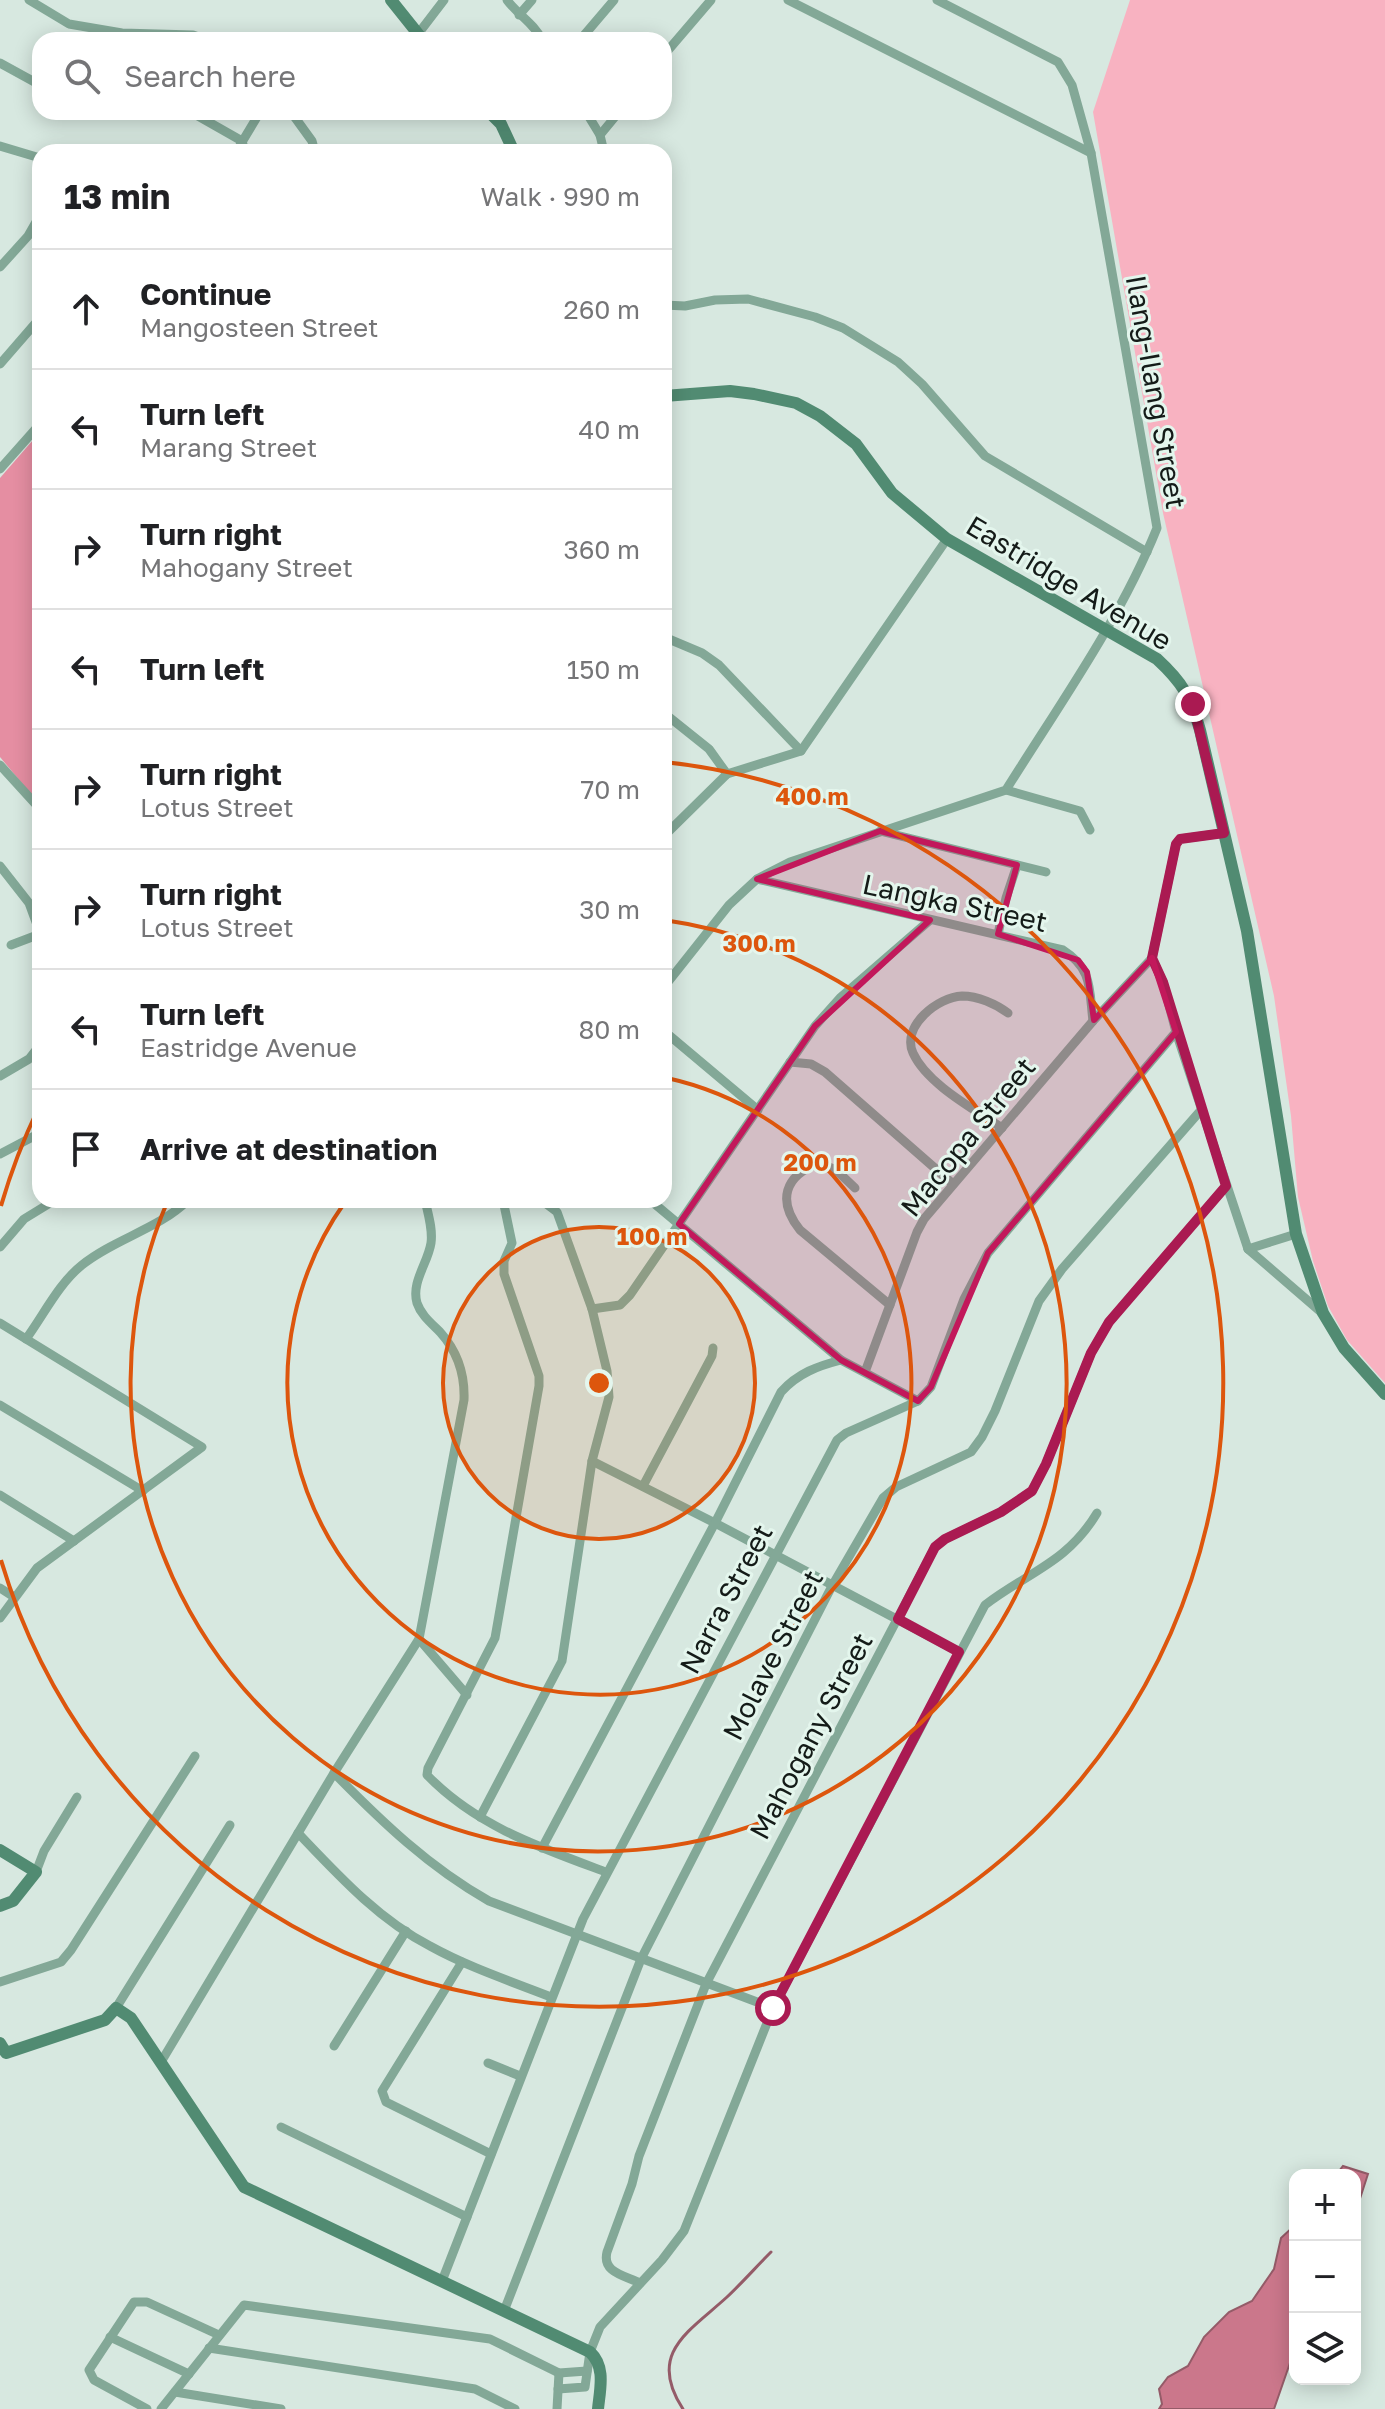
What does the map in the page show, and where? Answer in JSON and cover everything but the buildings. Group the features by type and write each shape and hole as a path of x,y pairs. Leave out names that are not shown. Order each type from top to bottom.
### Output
{"street":[{"path":"29,0 69,24 116,32"},
{"path":"391,0 417,32"},
{"path":"424,32 444,0"},
{"path":"507,0 538,32"},
{"path":"519,15 532,0"},
{"path":"587,32 614,0"},
{"path":"672,46 711,0"},
{"path":"788,0 1091,153"},
{"name":"Ilang-Ilang Street","path":"937,0 1058,62 1072,85 1091,153 1157,528 1106,629 1006,790"},
{"path":"0,63 32,81"},
{"path":"205,120 243,144"},
{"path":"240,144 255,120"},
{"path":"297,120 313,144"},
{"path":"497,120 510,144"},
{"path":"591,120 602,144"},
{"path":"600,135 612,120"},
{"path":"0,146 32,156"},
{"path":"0,267 32,229"},
{"path":"672,305 748,299 843,328 898,362 922,384 985,456 1147,552"},
{"path":"0,364 32,327"},
{"name":"Eastridge Avenue","path":"672,395 730,391 796,403 820,416 856,444 892,493 947,539 1157,659 1179,679 1193,704 1247,931 1261,1002 1296,1234 1323,1313 1344,1348 1385,1394"},
{"path":"0,469 32,433"},
{"path":"672,828 727,774 801,751 947,539"},
{"path":"672,640 702,653 719,665 801,751"},
{"path":"672,719 709,749 727,774"},
{"path":"0,765 32,800"},
{"path":"672,977 714,922 757,879 790,862 1006,790 1080,811 1090,830"},
{"path":"880,831 1046,872"},
{"path":"1224,833 1180,839 1176,844 1152,958 1163,982 1176,1032 1248,1249 1323,1313"},
{"path":"998,934 1017,865"},
{"path":"0,866 32,911"},
{"name":"Langka Street","path":"757,879 1063,950 1078,960 1087,972 1093,1021"},
{"path":"592,1309 620,1305 815,1026 840,998 930,920"},
{"path":"11,945 32,936"},
{"name":"Macopa Street","path":"865,1372 924,1219 1093,1021 1152,958"},
{"path":"1002,1128 928,1076 912,1051 911,1033 923,1015 941,1001 963,996 996,1004 1008,1013"},
{"path":"660,1208 841,1360 918,1401 931,1387 964,1299 988,1253 1176,1032"},
{"path":"672,1038 758,1110"},
{"path":"0,1076 32,1055"},
{"path":"790,1062 811,1064 825,1072 953,1184"},
{"name":"Molave Street","path":"504,2311 641,1959 832,1586 883,1498 896,1487 963,1456 976,1445 995,1411 1039,1301 1062,1269 1202,1109"},
{"path":"0,1154 32,1137"},
{"path":"855,1188 836,1170 819,1163 801,1170 791,1183 785,1202 789,1216 800,1230 890,1305"},
{"name":"Mahogany Street","path":"640,2283 608,2268 604,2262 639,2156 706,1984 935,1547 1001,1512 1032,1491 1091,1353 1109,1322 1226,1186"},
{"path":"0,1247 24,1219 42,1208"},
{"path":"26,1339 71,1275 83,1264 177,1208"},
{"path":"161,2062 334,1773 419,1639 464,1400 465,1377 448,1341 422,1314 416,1301 416,1287 431,1244 427,1208"},
{"path":"505,1208 512,1243 504,1261 504,1274 539,1376 539,1386 495,1638 427,1775 441,1789 503,1832 606,1872"},
{"path":"480,1817 562,1661 592,1461 609,1397 607,1371 592,1309 557,1212 552,1208"},
{"path":"1248,1249 1296,1234"},
{"path":"0,1323 202,1447 37,1568 0,1618"},
{"path":"643,1486 712,1356 713,1348"},
{"path":"542,1848 781,1392 792,1379 816,1367 841,1360"},
{"name":"Narra Street","path":"442,2281 576,1935 606,1872 774,1556 837,1440 846,1433 918,1401"},
{"path":"0,1405 143,1491"},
{"path":"592,1461 959,1652"},
{"path":"0,1495 74,1541"},
{"path":"558,2389 585,2387 590,2352 600,2327 677,2241 691,2217 773,2008 985,1605 1066,1552 1088,1529 1097,1513"},
{"path":"0,1588 14,1597"},
{"path":"419,1639 467,1695"},
{"path":"0,1982 61,1962 195,1756"},
{"path":"334,1773 392,1832 455,1882 489,1901 773,2008"},
{"path":"0,1906 13,1901 36,1872 44,1851 77,1797"},
{"path":"0,2043 6,2053 105,2020 116,2008 230,1825"},
{"path":"298,1833 355,1892 406,1931 462,1962 551,1997"},
{"path":"0,1850 36,1872"},
{"path":"334,2046 406,1931"},
{"path":"462,1962 382,2091 386,2102 491,2154"},
{"path":"116,2008 131,2018 244,2187 590,2352 599,2363 601,2373 598,2409"},
{"path":"488,2063 520,2076"},
{"path":"281,2127 467,2217"},
{"path":"147,2409 90,2376 89,2370 134,2302 152,2304 219,2335"},
{"path":"161,2409 244,2305 490,2339 559,2373 587,2371"},
{"path":"110,2337 189,2374"},
{"path":"209,2348 475,2389 515,2409"},
{"path":"557,2409 559,2373"},
{"path":"175,2392 281,2409"}],"highlighted area":[{"path":"880,831 1017,865 998,934 1078,960 1087,972 1094,1020 1152,958 1176,1032 988,1253 931,1387 918,1401 841,1360 679,1224 815,1026 930,920 757,879"}],"shaded area":[{"path":"1130,0 1385,0 1385,1383 1347,1340 1328,1306 1313,1261 1298,1197 1291,1116 1274,996 1163,513 1093,112"},
{"path":"32,441 32,795 0,757 0,478"},
{"path":"1361,2172 1368,2174 1361,2196"},
{"path":"1289,2231 1289,2366 1274,2409 1159,2409 1162,2404 1159,2389 1168,2377 1188,2366 1204,2337 1229,2312 1252,2301 1274,2269 1281,2238"}],"waterway":[{"path":"683,2409 673,2390 669,2373 677,2345 771,2252"}],"route":[{"path":"773,2008 959,1652 898,1619 935,1547 1001,1512 1032,1491 1091,1353 1109,1322 1226,1186 1163,982 1152,958 1176,844 1180,839 1224,833 1193,704"}]}
